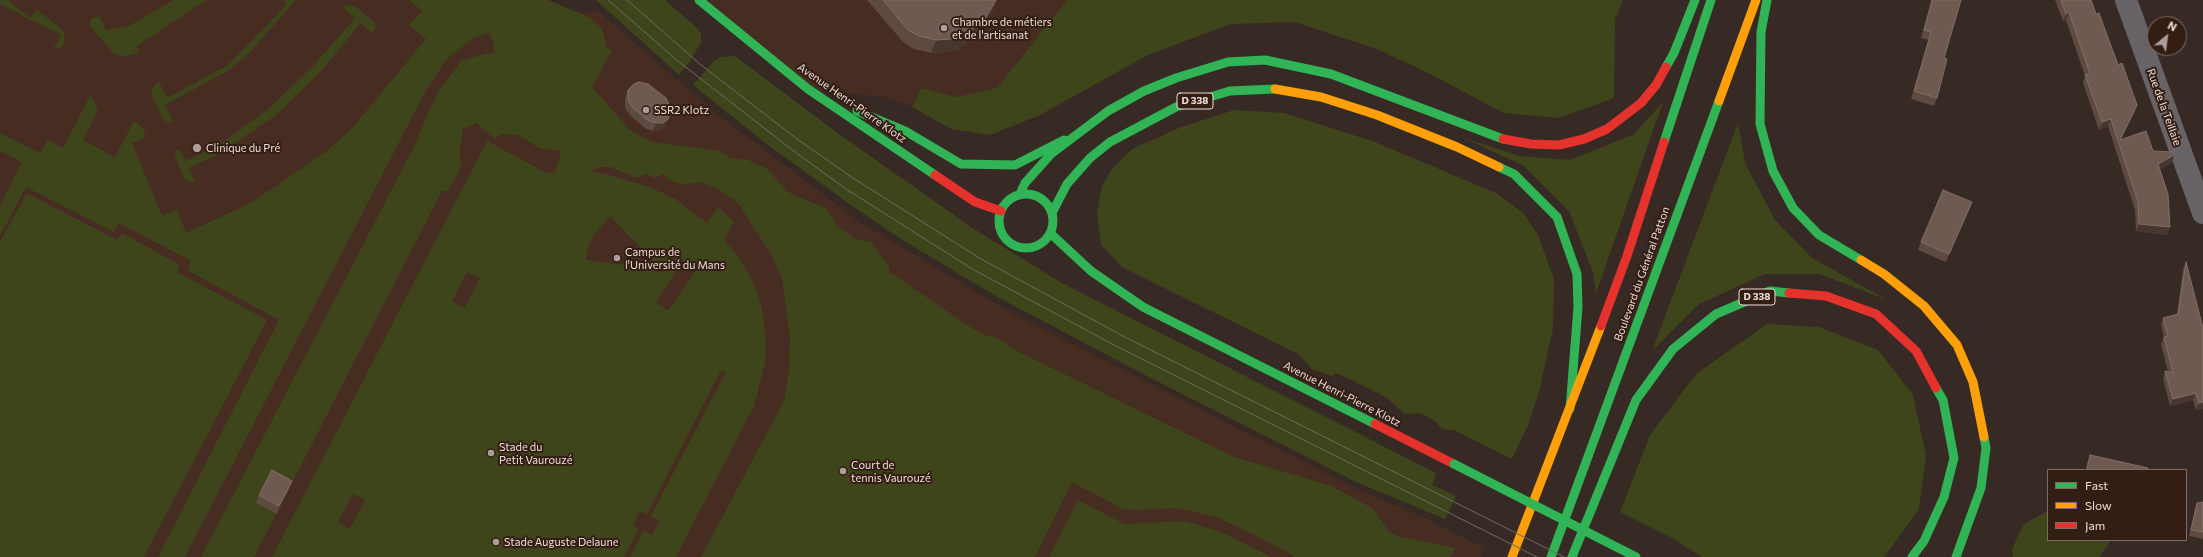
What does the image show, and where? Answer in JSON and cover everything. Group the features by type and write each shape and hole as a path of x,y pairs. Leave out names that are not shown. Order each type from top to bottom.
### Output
{"main road":[{"name":"Avenue Henri-Pierre Klotz","path":"699,0 774,63 808,89 975,202 1001,211"},
{"name":"D 338","path":"1072,136 1108,111 1144,91 1176,78 1228,62 1265,60 1331,74 1449,120 1503,139 1531,144 1559,145 1584,139 1607,129 1641,103 1656,85 1674,53 1695,0"},
{"name":"Boulevard du Général Patton","path":"1512,557 1570,410 1626,256 1711,0"},
{"name":"Boulevard du Général Patton","path":"1551,557 1756,0"},
{"path":"1767,0 1761,32 1760,124 1772,171 1793,208 1818,235 1884,274 1924,306 1957,345 1973,382 1986,448 1981,488 1971,520 1956,557"},
{"name":"D 338","path":"1052,213 1062,197 1067,184 1090,158 1110,142 1176,106 1230,91 1268,88 1321,98 1378,115 1458,147 1514,174 1557,217 1577,274 1578,307 1570,410"},
{"path":"808,89 907,132 961,164 1015,165 1072,136"},
{"path":"1020,194 1025,183 1039,167 1072,136"},
{"path":"1020,194 1032,194 1043,199 1052,213 1053,226 1050,233 1043,242 1032,248 1020,248 1012,245 1000,233 998,218 1001,211 1006,202 1020,194"},
{"name":"Avenue Henri-Pierre Klotz","path":"1050,233 1091,271 1143,307 1636,557"},
{"name":"D 338","path":"1572,557 1636,400 1672,349 1716,314 1770,291 1826,296 1876,314 1916,351 1943,400 1954,458 1944,497 1924,541 1912,557"}],"street":[{"name":"Rue de la Teillaie","path":"2126,0 2203,213"}],"shaded area":[{"name":"Campus de l'Université du Mans","path":"0,0 532,0 548,16 598,11 718,115 861,223 1006,310 1356,489 1427,519 1484,548 1480,557 0,557"},
{"path":"699,0 1067,0 997,88 956,97 921,88 912,107 885,97 808,89"}],"green space":[{"path":"0,0 8,0 30,18 37,10 64,31 65,43 61,48 54,48 61,35 0,4"},
{"path":"173,0 206,0 137,46 140,52 126,56 115,55 90,26 91,19 100,17 106,30 129,26"},
{"path":"283,0 296,0 253,49 231,69 165,105 173,121 169,123 164,120 152,96 152,91 156,83 159,82 167,98 228,65 287,4"},
{"name":"Campus de l'Université du Mans","path":"410,0 548,0 589,17 602,29 607,48 612,50 592,87 629,129 635,133 652,142 721,151 730,158 748,160 766,168 788,192 827,209 837,226 855,239 871,242 889,266 890,272 973,329 989,337 994,336 1019,352 1234,457 1329,485 1372,508 1389,531 1397,536 1455,548 1450,557 1295,557 1263,539 1216,517 1176,508 1135,510 1123,509 1072,482 1035,557 701,557 784,401 789,370 790,337 782,278 769,251 738,203 718,189 699,182 684,185 673,182 664,174 654,178 646,174 636,178 611,167 599,167 592,172 606,174 652,188 675,199 707,223 718,207 734,222 724,240 738,256 749,274 757,292 763,314 766,340 765,363 754,406 676,557 630,557 643,531 652,535 659,521 651,516 726,372 721,370 647,514 640,511 633,525 639,529 624,557 272,557 487,141 547,173 557,172 555,169 560,159 560,151 539,148 518,135 501,134 495,139 477,123 463,129 460,149 461,167 447,191 442,191 254,557 201,557 417,141 424,121 439,91 462,60 494,52 494,44 489,33 471,39 446,60 426,90 185,557 158,557 279,320 187,270 191,261 119,223 114,232 26,187 0,236 0,206 22,162 0,151 0,133 40,153 47,140 63,148 90,96 94,100 98,110 83,140 115,157 134,121 137,123 143,129 146,137 132,143 162,216 177,210 186,233 251,203 328,150 354,126 426,39 409,25 422,11","holes":["610,216 657,265 664,266 663,272 658,273 655,269 586,260 588,248 593,236","683,261 696,270 668,311 656,302","467,272 480,278 465,308 452,301","353,494 365,500 350,529 338,522"]},
{"path":"596,0 665,0 697,28 701,34 701,42 689,63 679,75"},
{"path":"1067,0 1623,0 1615,19 1614,98 1559,118 1504,113 1428,73 1377,49 1295,22 1230,24 1148,55 1040,115 990,135 951,129 912,107 921,88 956,97 997,88"},
{"path":"348,5 355,6 375,23 376,28 372,33 361,23 321,71 276,115 221,153 189,168 195,182 189,182 184,178 175,157 176,151 179,149 186,161 216,147 271,107 314,65 355,18 343,8"},
{"path":"735,56 839,134 971,227 1060,282 1436,473 1432,485 1456,496 1445,519 1354,481 1147,376 994,295 898,237 768,145 693,85 714,61 722,57"},
{"path":"1663,102 1596,293 1593,272 1569,211 1524,166 1464,138 1519,156 1570,160 1634,134"},
{"path":"1234,110 1284,113 1375,142 1498,194 1524,214 1538,235 1554,279 1553,328 1539,392 1528,425 1512,459 1454,430 1442,429 1435,421 1420,413 1405,414 1386,397 1337,373 1331,376 1312,369 1298,354 1122,267 1101,245 1097,214 1102,186 1112,169 1132,149 1179,128"},
{"path":"1738,123 1745,163 1775,220 1812,258 1887,300 1820,274 1765,274 1699,304 1652,351"},
{"path":"27,193 117,240 122,233 180,265 177,272 267,320 144,557 0,557 0,242"},
{"path":"1767,324 1819,327 1878,350 1913,395 1926,456 1919,509 1884,557 1702,557 1672,538 1620,512 1650,435 1696,374"},
{"path":"1078,500 1124,524 1184,521 1219,531 1271,557 1049,557"},
{"path":"2047,512 2047,541 2110,541 2099,557 2013,557 2012,549 2024,524"}],"building":[{"name":"Chambre de métiers et de l'artisanat","path":"883,0 996,0 983,22 963,35 951,39 936,40 919,36 908,30"},
{"path":"1932,0 1961,0 1944,58 1947,59 1937,98 1914,91 1931,32 1924,30"},
{"path":"2061,0 2091,0 2096,14 2099,13 2118,65 2122,63 2137,105 2120,140 2146,131 2153,151 2173,152 2174,155 2158,164 2168,194 2170,227 2139,224 2138,202 2111,119 2102,122 2085,75 2090,74 2069,12 2066,14"},
{"name":"SSR2 Klotz","path":"639,82 648,84 666,98 671,109 668,119 663,123 649,121 632,107 628,100 628,90 634,84"},
{"path":"1943,190 1972,202 1949,254 1921,242"},
{"path":"2186,262 2203,328 2203,402 2199,403 2196,393 2173,399 2165,371 2173,373 2164,337 2168,336 2163,318 2178,314"},
{"path":"2090,455 2148,468 2148,469 2087,469"},
{"path":"272,470 292,481 279,506 259,495"},
{"path":"2203,502 2203,532 2191,530 2197,503"}],"tram line":[{"path":"608,0 678,61 791,149 846,189 974,270 1116,346 1537,557"},
{"path":"627,0 701,65 797,139 853,178 981,259 1121,335 1564,557"}],"traffic: fast":[{"path":"699,0 808,89 935,175"},
{"path":"1666,67 1674,53 1695,0"},
{"path":"1664,142 1711,0"},
{"path":"1767,0 1761,32 1760,124 1773,171 1793,208 1819,235 1861,260"},
{"path":"1020,194 1025,183 1051,154 1108,111 1144,91 1176,78 1228,62 1265,60 1331,74 1503,139"},
{"path":"1052,213 1067,184 1090,158 1110,142 1176,107 1230,91 1275,89"},
{"path":"1551,557 1719,101"},
{"path":"857,111 907,132 961,164 1015,165 1064,140"},
{"path":"1499,167 1514,174 1557,217 1577,274 1578,307 1570,409"},
{"path":"1021,194 1031,194 1041,198 1049,206 1053,216 1053,221 1053,226 1049,236 1041,244 1031,248 1021,248 1011,244 1003,236 999,226 999,216 1003,206 1011,198 1021,194"},
{"path":"1050,233 1091,271 1143,307 1375,424"},
{"path":"1572,557 1636,400 1673,349 1716,314 1770,291 1789,293"},
{"path":"1912,557 1924,541 1944,497 1954,458 1943,400 1936,388"},
{"path":"1956,557 1981,488 1986,448 1984,437"},
{"path":"1454,464 1636,557"}],"traffic: slow":[{"path":"1719,101 1756,0"},
{"path":"1275,89 1321,97 1377,115 1457,147 1499,167"},
{"path":"1861,260 1884,274 1924,306 1957,345 1973,382 1984,437"},
{"path":"1512,557 1601,326"}],"traffic: jam":[{"path":"1503,139 1531,144 1559,145 1584,139 1607,129 1641,103 1656,85 1666,67"},
{"path":"1601,326 1627,256 1664,142"},
{"path":"935,175 975,202 1001,211"},
{"path":"1789,293 1826,296 1876,314 1916,351 1936,388"},
{"path":"1375,424 1454,464"}],"place":[{"name":"Chambre de métiers et de l'artisanat","path":"944,28"},
{"name":"SSR2 Klotz","path":"646,110"},
{"name":"Clinique du Pré","path":"197,148"},
{"name":"Campus de l'Université du Mans","path":"617,258"},
{"name":"Stade du Petit Vaurouzé","path":"491,453"},
{"name":"Court de tennis Vaurouzé","path":"843,471"},
{"name":"Stade Auguste Delaune","path":"496,542"}]}
